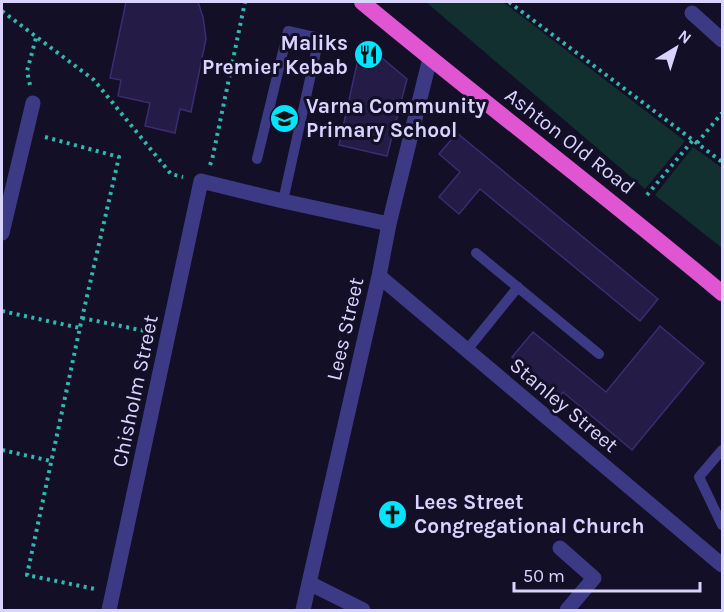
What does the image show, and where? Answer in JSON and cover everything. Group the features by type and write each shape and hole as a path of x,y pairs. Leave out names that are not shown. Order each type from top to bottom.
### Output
{"highway":[{"name":"Ashton Old Road","path":"362,2 723,293"}],"street":[{"path":"692,13 723,40"},
{"name":"Lees Street","path":"303,610 389,224 430,58"},
{"path":"2,233 33,103"},
{"path":"201,181 389,224"},
{"name":"Chisholm Street","path":"109,610 201,181"},
{"name":"Stanley Street","path":"379,276 723,565"},
{"path":"560,548 594,578 567,610"},
{"path":"309,583 363,610"}],"lane":[{"path":"257,159 288,31 319,38 283,201"},
{"path":"476,253 599,354"},
{"path":"467,350 518,287"},
{"path":"723,450 699,477 723,525"}],"path":[{"path":"2,11 94,80 171,174 201,181 212,160 246,2"},
{"path":"509,2 723,162"},
{"path":"33,103 27,71 36,38"},
{"path":"647,195 723,113"},
{"path":"26,132 119,157 27,575 113,592"},
{"path":"2,311 80,328"},
{"path":"82,318 168,336"},
{"path":"2,450 51,461"}],"green space":[{"path":"426,2 503,2 685,141 645,189"},
{"path":"693,147 722,168 722,248 655,195"}],"building":[{"path":"126,2 198,2 206,39 191,112 180,109 175,133 145,126 150,103 118,96 121,80 110,78"},
{"path":"362,41 407,79 387,156 339,145"},
{"path":"457,133 658,299 640,321 480,189 459,214 439,197 460,172 439,154"},
{"path":"660,326 704,363 632,450 563,392 560,396 512,357 533,332 606,392"}],"place":[{"name":"Maliks Premier Kebab","path":"369,55"},
{"name":"Varna Community Primary School","path":"285,118"},
{"name":"Lees Street Congregational Church","path":"393,514"}]}
